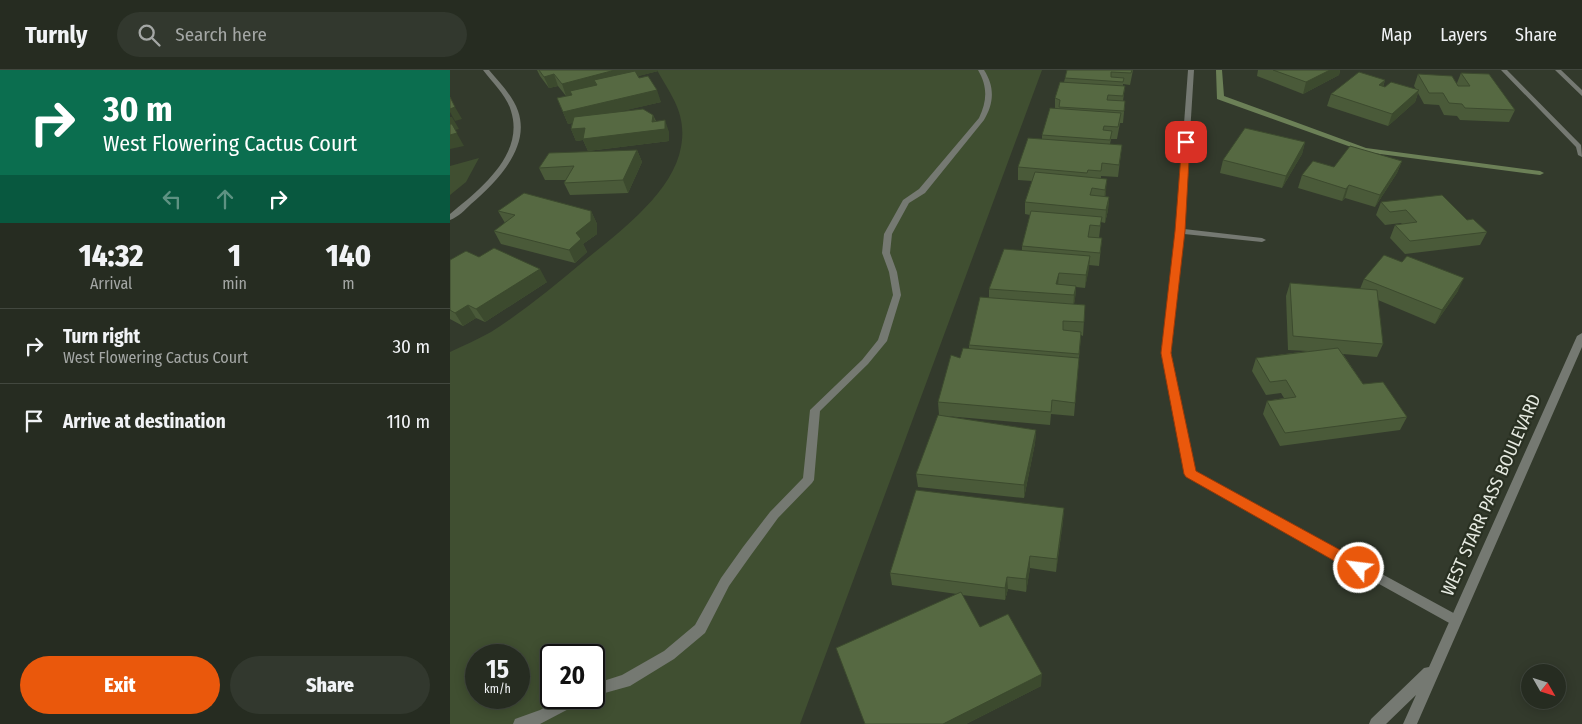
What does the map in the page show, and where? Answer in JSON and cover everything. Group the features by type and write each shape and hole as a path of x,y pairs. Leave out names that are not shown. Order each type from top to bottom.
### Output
{"street":[{"path":"605,686 625,680 669,655 700,629 726,582 747,551 774,515 808,480 816,410 866,362 882,341 897,295 893,272 886,254 888,234 906,202 922,191 982,119 988,107 990,91 988,79 981,70"},
{"path":"1191,70 1180,231 1166,353 1190,474 1456,620"},
{"path":"1504,70 1579,146 1582,155"},
{"path":"1558,70 1582,94"},
{"path":"450,218 486,188 503,167 517,137 515,111 490,71"},
{"path":"1180,231 1262,240"},
{"name":"WEST STARR PASS BOULEVARD","path":"1410,724 1582,336"},
{"name":"WEST STARR PASS BOULEVARD","path":"1376,724 1434,668"},
{"path":"520,724 543,716 555,709"}],"green space":[{"path":"657,70 1042,70 800,724 450,724 450,352 491,332 527,307 628,225 656,196 676,164 681,147 682,125 673,98"},
{"path":"479,158 466,182 450,195 450,166"}],"building":[{"path":"539,70 615,70 562,84 554,74 544,77"},
{"path":"1067,70 1132,70 1131,73 1111,72 1111,77 1124,78 1123,82 1065,78"},
{"path":"1273,70 1330,70 1306,82"},
{"path":"635,71 639,78 648,76 657,90 563,112 557,98 572,95 570,91 597,85 594,80"},
{"path":"1359,72 1385,80 1379,85 1385,87 1391,82 1419,90 1392,114 1331,94"},
{"path":"1461,73 1489,74 1515,110 1465,108 1462,104 1449,103 1443,93 1429,93 1418,74 1452,76 1458,86 1470,86"},
{"path":"1060,82 1125,86 1123,96 1108,95 1107,100 1125,101 1124,111 1059,107 1060,100 1055,98"},
{"path":"450,97 455,107 450,109"},
{"path":"1050,108 1121,113 1118,127 1104,126 1103,130 1112,131 1110,140 1042,135"},
{"path":"643,109 653,115 652,122 665,120 665,129 583,139 585,128 571,129 574,117"},
{"path":"450,124 452,124 457,133 450,135"},
{"path":"1245,128 1305,142 1286,176 1223,160"},
{"path":"1028,138 1122,145 1119,165 1102,163 1101,171 1088,170 1087,173 1018,167"},
{"path":"1350,146 1402,161 1380,195 1349,185 1346,189 1302,175 1313,161 1334,167"},
{"path":"637,150 623,180 564,183 574,166 539,168 549,153"},
{"path":"1035,172 1107,179 1105,190 1092,188 1090,195 1109,197 1106,210 1025,202"},
{"path":"524,193 591,211 591,221 576,233 581,239 569,250 494,231 515,215 498,211"},
{"path":"1442,195 1467,220 1473,219 1487,232 1410,241 1395,225 1417,222 1406,210 1390,212 1381,202"},
{"path":"1031,211 1102,217 1100,226 1090,225 1088,237 1102,238 1100,253 1022,246"},
{"path":"494,248 540,269 476,309 468,305 455,313 450,310 450,260 466,251 479,257"},
{"path":"1004,249 1090,256 1086,275 1059,273 1056,284 1076,286 1074,295 989,289"},
{"path":"1384,255 1402,262 1407,256 1464,278 1442,310 1364,279"},
{"path":"1290,283 1377,290 1383,344 1293,336"},
{"path":"980,297 1085,305 1084,322 1063,321 1063,330 1081,332 1079,354 969,345"},
{"path":"963,348 1079,358 1075,403 1052,400 1051,412 938,402 951,355 960,358"},
{"path":"1338,348 1363,384 1383,382 1407,417 1285,433 1267,401 1296,397 1286,380 1270,382 1256,358"},
{"path":"938,415 1036,430 1024,485 916,474"},
{"path":"916,490 1064,508 1057,559 1030,556 1026,579 1007,577 1005,588 890,573"},
{"path":"961,592 980,627 1008,614 1042,674 943,724 865,724 836,648"}],"waterway":[{"path":"1219,70 1220,97 1365,150 1540,173"}],"route":[{"path":"1186,142 1180,231 1166,353 1190,474 1359,568"}]}
